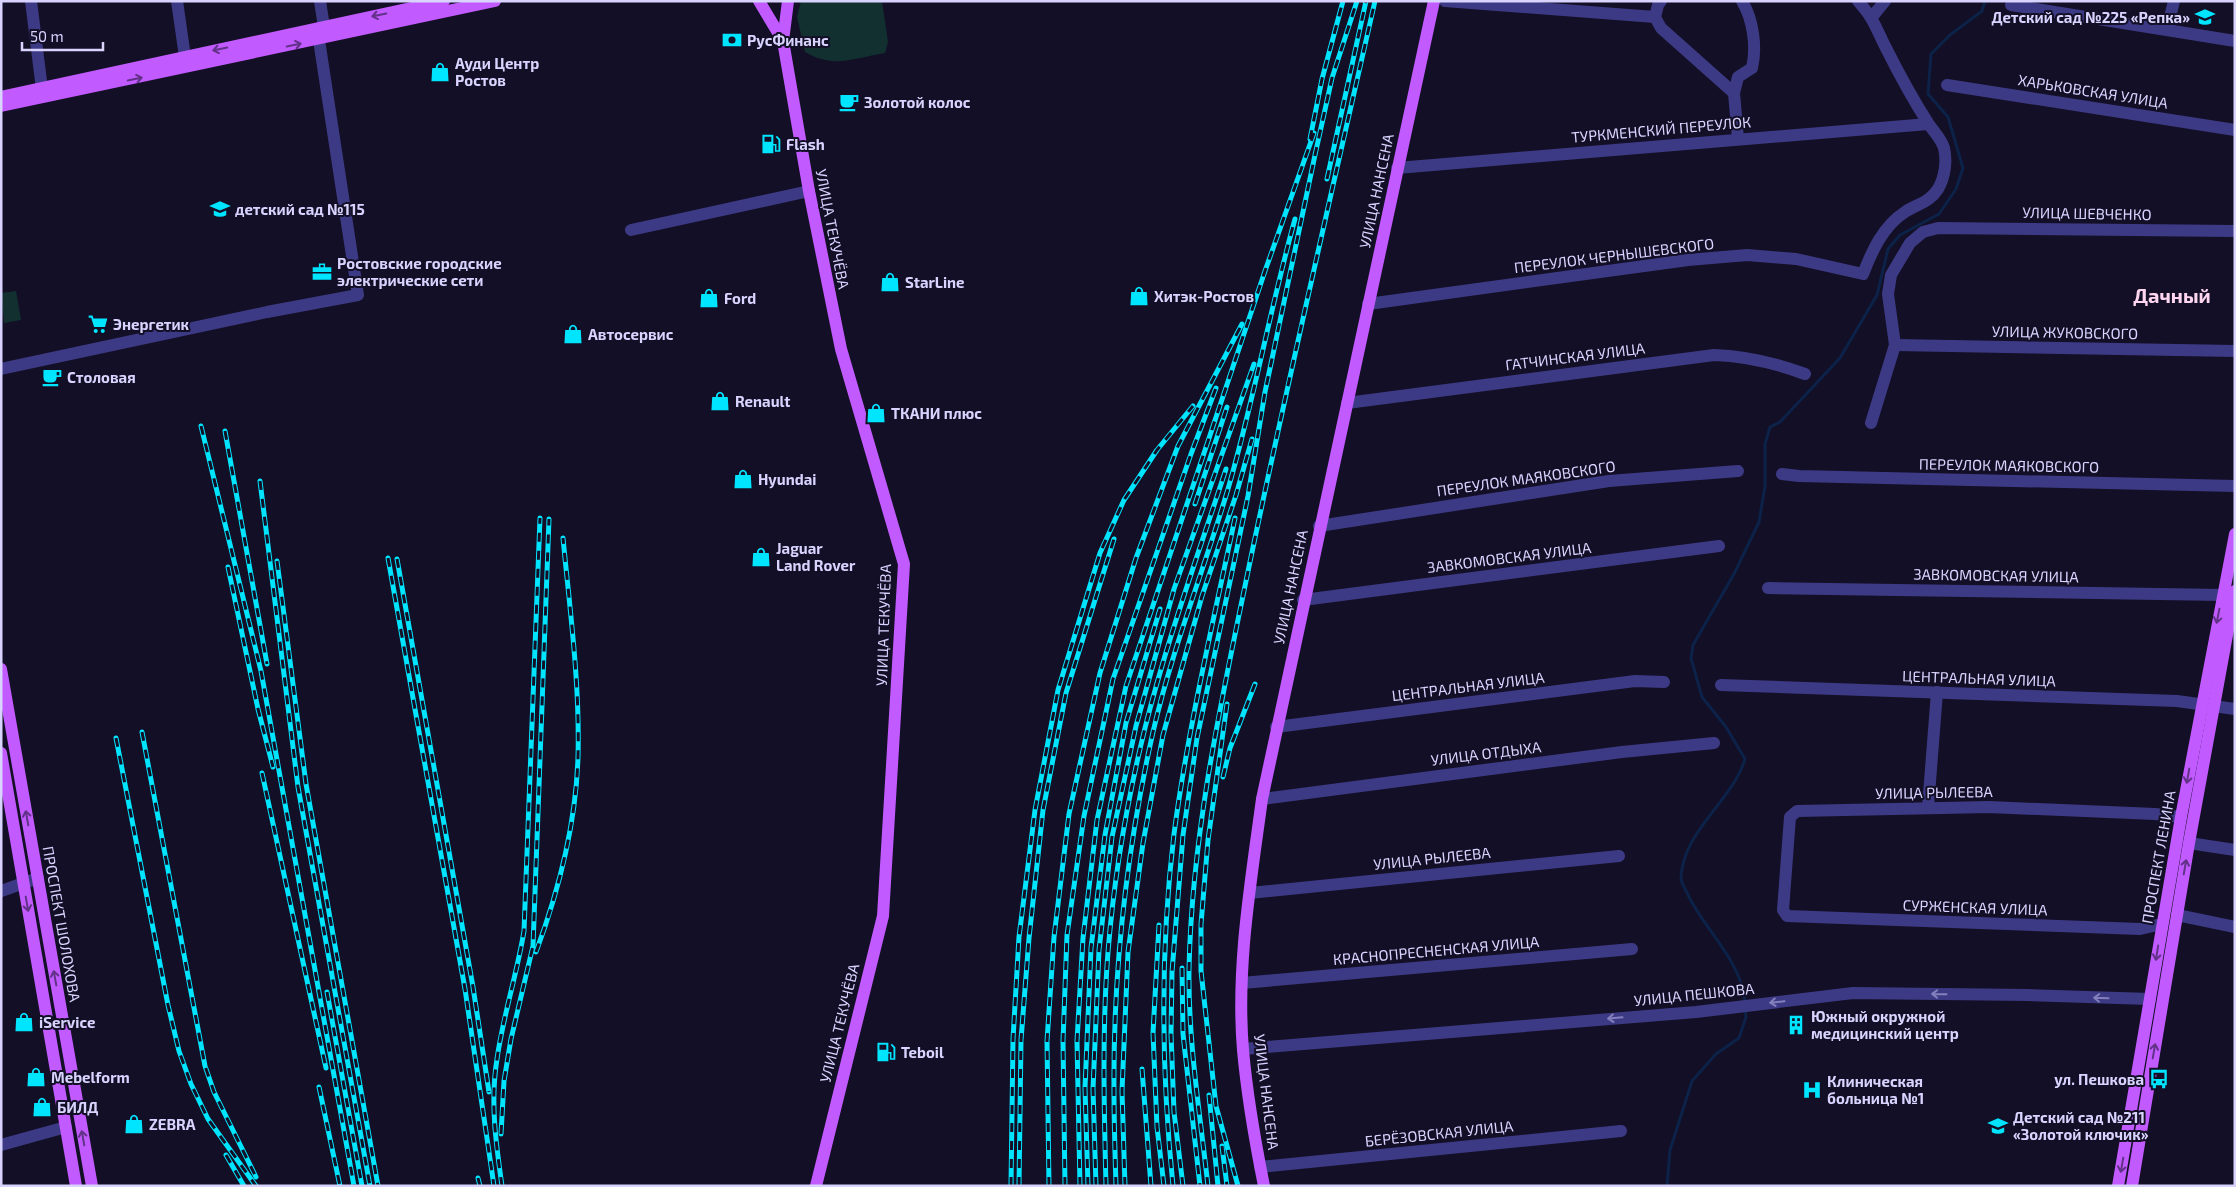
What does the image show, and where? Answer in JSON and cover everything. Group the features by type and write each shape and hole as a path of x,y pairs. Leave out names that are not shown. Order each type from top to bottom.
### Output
{"main road":[{"path":"1,97 444,1"},
{"path":"1,106 319,40 495,1"},
{"name":"УЛИЦА ТЕКУЧЁВА","path":"760,1 783,41"},
{"name":"УЛИЦА ТЕКУЧЁВА","path":"788,1 783,41 809,191 841,349 904,564 883,916 816,1186"},
{"name":"УЛИЦА НАНСЕНА","path":"1264,1186 1243,1049 1242,983 1250,893 1262,799 1303,600 1434,1"},
{"name":"ПРОСПЕКТ ЛЕНИНА","path":"2118,1186 2181,817 2208,704 2229,593 2235,534"},
{"name":"ПРОСПЕКТ ШОЛОХОВА","path":"1,669 92,1186"},
{"name":"ПРОСПЕКТ ЛЕНИНА","path":"2132,1186 2189,843 2208,704"},
{"name":"ПРОСПЕКТ ШОЛОХОВА","path":"1,753 76,1186"}],"street":[{"path":"31,1 42,89"},
{"path":"177,1 184,57"},
{"path":"320,1 324,27"},
{"path":"1445,1 1655,17"},
{"path":"1662,1 1658,5 1655,17 1661,28 1734,93"},
{"path":"1738,139 1734,93 1738,77 1752,68 1754,60 1750,14 1742,1"},
{"path":"1858,1 1872,17 1884,45 1928,124"},
{"path":"1872,17 1885,1"},
{"path":"2167,29 2174,1"},
{"path":"2010,5 2235,41"},
{"path":"1,369 267,312 358,295 319,40"},
{"name":"ХАРЬКОВСКАЯ УЛИЦА","path":"1947,85 2235,130"},
{"name":"ТУРКМЕНСКИЙ ПЕРЕУЛОК","path":"1397,168 1928,124"},
{"name":"ПЕРЕУЛОК ЧЕРНЫШЕВСКОГО","path":"1368,304 1688,260 1747,255 1796,259 1863,274 1873,246 1894,221 1903,212 1929,200 1942,182 1945,158 1944,147 1928,124"},
{"path":"631,230 809,191"},
{"name":"УЛИЦА ШЕВЧЕНКО","path":"1896,345 1888,294 1891,275 1910,243 1923,232 1938,228 2235,231"},
{"path":"1871,423 1896,345"},
{"name":"УЛИЦА ЖУКОВСКОГО","path":"1896,345 2235,351"},
{"name":"ГАТЧИНСКАЯ УЛИЦА","path":"1347,402 1714,355 1770,362 1805,374"},
{"name":"ПЕРЕУЛОК МАЯКОВСКОГО","path":"1319,526 1609,482 1738,471"},
{"name":"ПЕРЕУЛОК МАЯКОВСКОГО","path":"1782,474 1799,476 2235,486"},
{"name":"ЗАВКОМОВСКАЯ УЛИЦА","path":"1303,600 1719,546"},
{"name":"ЗАВКОМОВСКАЯ УЛИЦА","path":"1768,588 2229,593"},
{"name":"ЦЕНТРАЛЬНАЯ УЛИЦА","path":"1276,727 1626,682 1664,682"},
{"name":"ЦЕНТРАЛЬНАЯ УЛИЦА","path":"1721,685 2208,704 2235,709"},
{"path":"1928,807 1937,692"},
{"name":"УЛИЦА ОТДЫХА","path":"1262,799 1622,752 1714,743"},
{"name":"УЛИЦА РЫЛЕЕВА","path":"1787,916 1783,910 1790,816 1797,811 1928,807 2008,808 2155,814 2181,817"},
{"path":"2189,843 2235,850"},
{"name":"УЛИЦА РЫЛЕЕВА","path":"1250,893 1619,856"},
{"path":"1,891 38,878"},
{"path":"2177,915 2235,927"},
{"name":"СУРЖЕНСКАЯ УЛИЦА","path":"1787,916 2140,929 2162,924"},
{"name":"КРАСНОПРЕСНЕНСКАЯ УЛИЦА","path":"1242,983 1632,949"},
{"name":"УЛИЦА ПЕШКОВА","path":"1243,1049 1696,1012 1853,993 2028,995 2150,1000"},
{"path":"1,1145 66,1127"},
{"name":"БЕРЁЗОВСКАЯ УЛИЦА","path":"1260,1167 1621,1131"}],"green space":[{"path":"801,1 882,1 888,42 885,53 835,61 815,57 805,52 797,17"},
{"path":"16,291 21,320 4,323 1,293"}],"waterway":[{"path":"1745,1002 1737,973 1722,947 1695,908 1681,880 1684,861 1690,845 1730,789 1745,759 1726,727 1702,697 1691,658 1693,645 1734,574 1759,522 1765,486 1765,444 1770,427 1780,422 1840,358 1877,295 1888,249 1900,235 1939,214 1956,189 1963,168 1948,117 1928,94 1931,54 1950,35 1982,11 1985,1"},
{"path":"1667,1186 1670,1150 1692,1081 1716,1054 1739,1038 1746,1017 1745,1008"}],"railway":[{"path":"1310,139 1322,79 1343,1"},
{"path":"1183,1186 1174,1112 1171,1034 1172,972 1183,835 1197,738 1248,496 1265,392 1315,155 1332,78 1357,1"},
{"path":"1327,179 1366,1"},
{"path":"1208,1186 1195,1078 1189,996 1191,917 1203,813 1220,710 1240,608 1375,1"},
{"path":"1080,1186 1077,1041 1083,938 1097,820 1126,686 1265,271 1314,133"},
{"path":"1116,1186 1114,1046 1119,955 1129,865 1144,776 1169,670 1219,519 1237,456 1295,219"},
{"path":"1049,1186 1047,1041 1054,937 1069,814 1100,673 1136,558 1178,446 1242,324"},
{"path":"1096,1186 1093,1089 1099,950 1112,837 1136,726 1174,589 1254,364"},
{"path":"1065,1186 1063,1041 1067,935 1084,816 1113,679 1191,454 1216,388"},
{"path":"1011,1186 1013,1039 1019,937 1035,810 1058,690 1100,553 1124,500 1157,450 1193,406"},
{"path":"1195,504 1227,407"},
{"path":"201,426 261,671 354,1186"},
{"path":"225,431 267,664"},
{"path":"1125,1186 1122,1091 1128,952 1143,843 1163,735 1202,596 1236,495 1252,439"},
{"path":"1106,1186 1104,1069 1106,981 1114,896 1122,839 1138,756 1154,695 1173,630 1226,469"},
{"path":"260,481 298,787 370,1186"},
{"path":"502,1186 496,1139 494,1091 500,1043 524,931 540,518"},
{"path":"1173,1186 1164,1054 1164,966 1169,878 1186,755 1235,518"},
{"path":"501,1134 504,1081 511,1039 533,946 549,519"},
{"path":"536,952 552,905 565,856 577,782 576,675 563,538"},
{"path":"1019,1186 1021,1040 1029,938 1043,810 1066,693 1114,539"},
{"path":"388,558 465,989 494,1186"},
{"path":"397,559 473,987 489,1092"},
{"path":"277,561 306,784 378,1186"},
{"path":"228,567 258,709 273,767"},
{"path":"1088,1186 1085,1088 1091,948 1105,835 1126,723 1160,609"},
{"path":"1223,777 1230,748 1255,684"},
{"path":"1227,704 1208,840 1201,924 1201,971 1216,1106 1238,1186"},
{"path":"142,732 205,1066 214,1092 256,1177"},
{"path":"116,738 168,1005 179,1051 191,1084 208,1119 256,1186"},
{"path":"262,773 326,1068"},
{"path":"1159,925 1153,1033 1157,1127 1164,1186"},
{"path":"1182,968 1183,1034 1200,1186"},
{"path":"327,992 362,1186"},
{"path":"1142,1069 1151,1186"},
{"path":"319,1087 340,1186"},
{"path":"1209,1095 1218,1186"},
{"path":"1222,1146 1227,1186"},
{"path":"226,1155 244,1186"},
{"path":"478,1178 480,1186"}],"place":[{"name":"Детский сад №225 «Репка»","path":"2205,17"},
{"name":"РусФинанс","path":"732,40"},
{"name":"Ауди Центр Ростов","path":"440,72"},
{"name":"Золотой колос","path":"849,102"},
{"name":"Flash","path":"771,144"},
{"name":"детский сад №115","path":"220,209"},
{"name":"Ростовские городские электрические сети","path":"322,272"},
{"name":"StarLine","path":"890,282"},
{"name":"Хитэк-Ростов","path":"1139,296"},
{"name":"Ford","path":"709,298"},
{"name":"Энергетик","path":"98,324"},
{"name":"Автосервис","path":"573,334"},
{"name":"Столовая","path":"52,377"},
{"name":"Renault","path":"720,401"},
{"name":"ТКАНИ плюс","path":"876,413"},
{"name":"Hyundai","path":"743,479"},
{"name":"Jaguar Land Rover","path":"761,557"},
{"name":"iService","path":"24,1022"},
{"name":"Южный окружной медицинский центр","path":"1796,1025"},
{"name":"Teboil","path":"886,1052"},
{"name":"Mebelform","path":"36,1077"},
{"name":"ул. Пешкова","path":"2159,1079"},
{"name":"Клиническая больница №1","path":"1812,1090"},
{"name":"БИЛД","path":"42,1107"},
{"name":"ZEBRA","path":"134,1124"},
{"name":"Детский сад №211 «Золотой ключик»","path":"1998,1126"}],"district":[{"name":"Дачный","path":"2172,295"}]}
